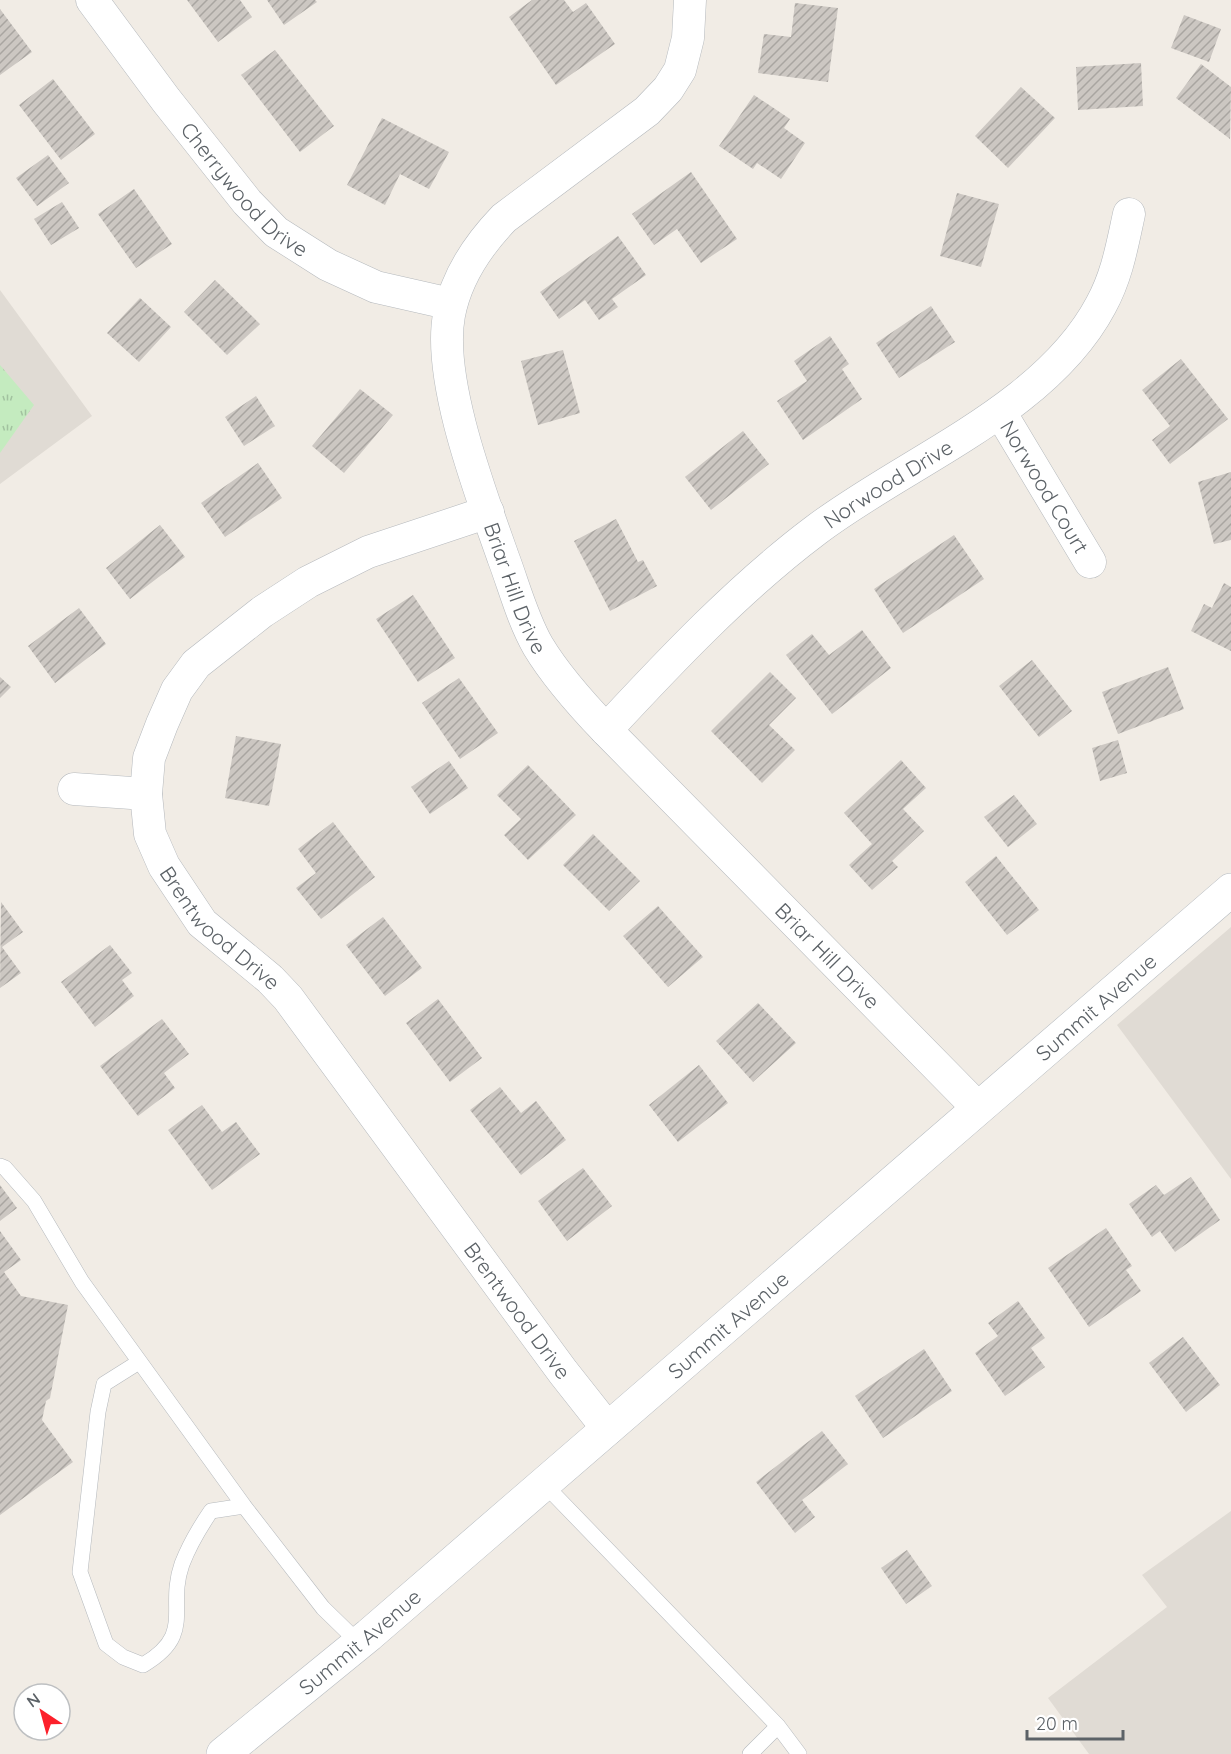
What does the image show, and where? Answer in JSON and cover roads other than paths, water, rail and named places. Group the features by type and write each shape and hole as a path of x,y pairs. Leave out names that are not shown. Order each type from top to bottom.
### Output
{"main road":[{"name":"Summit Avenue","path":"223,1754 359,1643 1231,890"}],"street":[{"name":"Cherrywood Drive","path":"92,0 180,119 247,202 276,232 328,265 376,287 451,304"},
{"name":"Briar Hill Drive","path":"690,0 688,38 680,70 668,89 647,111 504,218 486,236 462,274 451,304 446,354 454,400 488,512 524,615 538,646 584,706 606,730 978,1108"},
{"name":"Norwood Drive","path":"606,730 660,672 777,561 815,530 870,491 1000,412 1074,347 1101,305 1118,268 1130,214"},
{"name":"Norwood Court","path":"1000,412 1090,562"},
{"name":"Brentwood Drive","path":"488,512 368,552 308,582 221,642 196,664 177,690 150,758 146,794 150,834 164,866 202,923 270,979 288,998 563,1372 608,1429"},
{"path":"74,789 146,794"}],"lane":[{"path":"0,1166 5,1168 34,1201 82,1282 244,1506 323,1608 359,1643"},
{"path":"139,1362 104,1383 96,1423 80,1572 106,1644 123,1657 143,1665 162,1654 174,1637 182,1565 202,1524 211,1511 244,1506"},
{"path":"544,1484 778,1726 799,1754"},
{"path":"750,1754 778,1726"}]}
